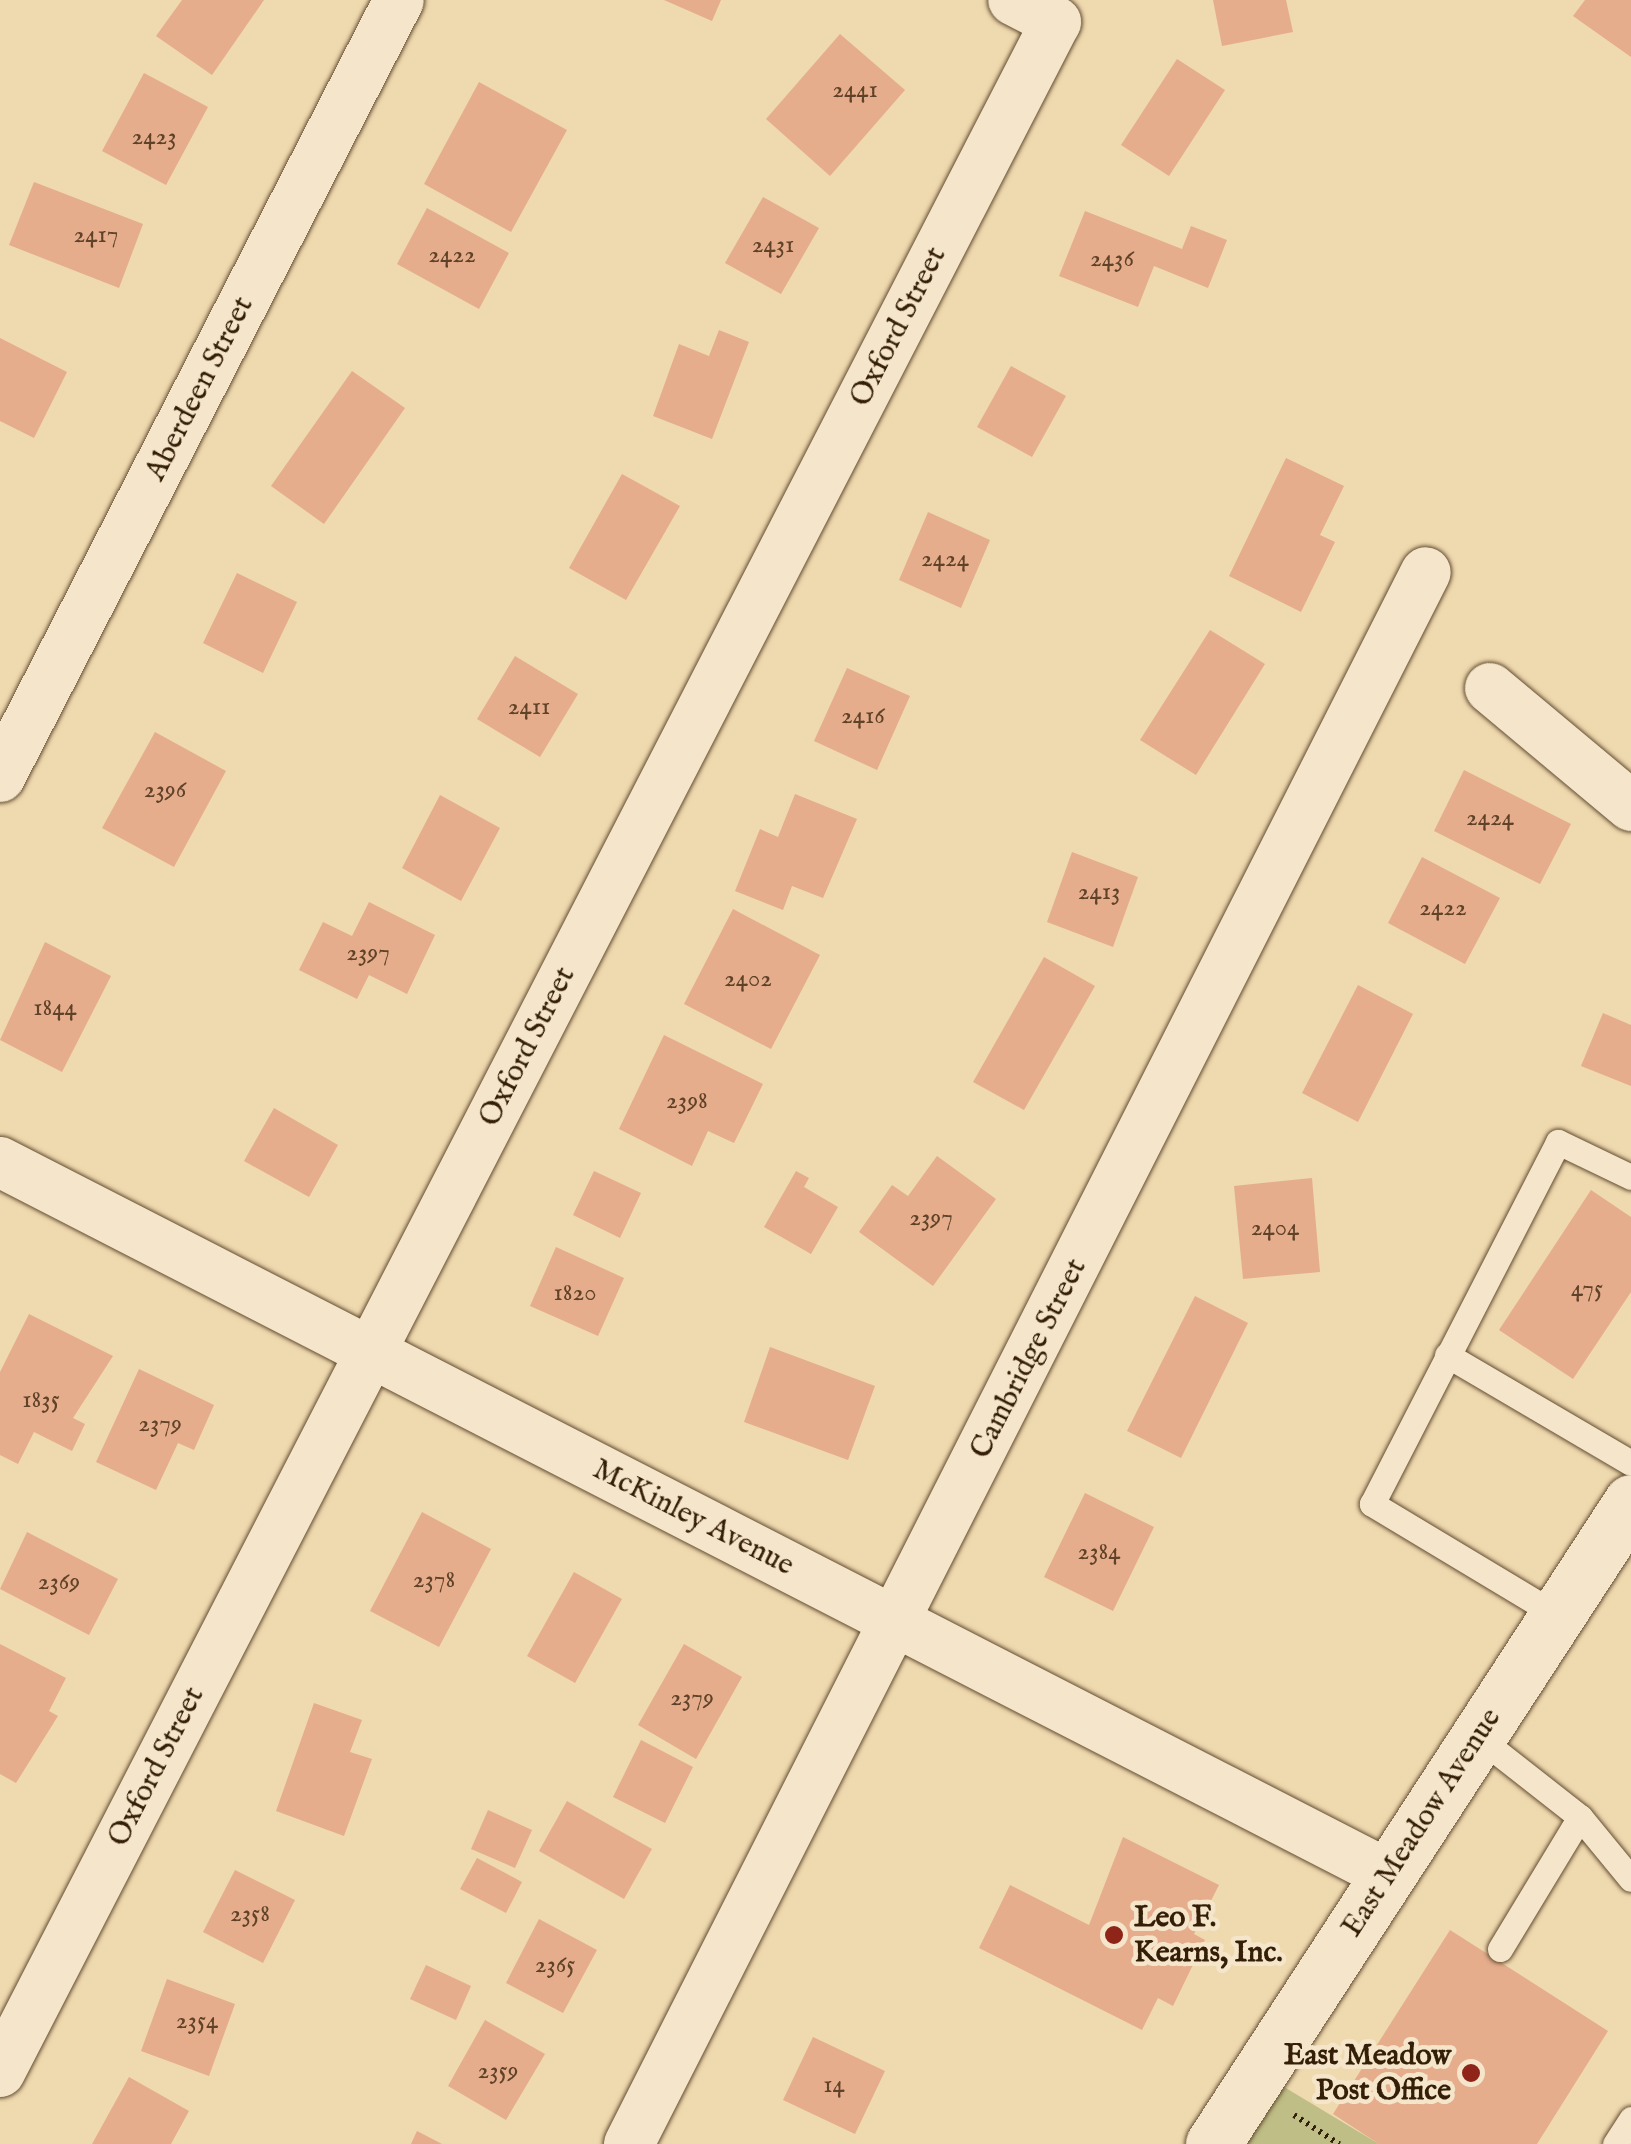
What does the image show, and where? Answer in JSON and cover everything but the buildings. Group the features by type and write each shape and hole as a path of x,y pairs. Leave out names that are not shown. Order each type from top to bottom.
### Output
{"street":[{"name":"Aberdeen Street","path":"0,777 399,0"},
{"name":"Oxford Street","path":"0,2072 370,1354 1034,11"},
{"name":"Cambridge Street","path":"630,2144 1426,572"},
{"path":"1490,688 1631,806"},
{"name":"McKinley Avenue","path":"0,1162 1387,1874"},
{"name":"East Meadow Avenue","path":"1212,2144 1631,1502"}],"lane":[{"path":"1557,1615 1372,1504 1558,1142 1631,1177"},
{"path":"1447,1355 1631,1463"},
{"path":"1478,1737 1580,1817 1631,1879"},
{"path":"1500,1949 1580,1817"},
{"path":"1616,2144 1631,2120"}],"shaded area":[{"path":"1261,2073 1379,2144 1213,2144"}],"place":[{"name":"Leo F. Kearns, Inc.","path":"1114,1935"},
{"name":"East Meadow Post Office","path":"1471,2073"}]}
